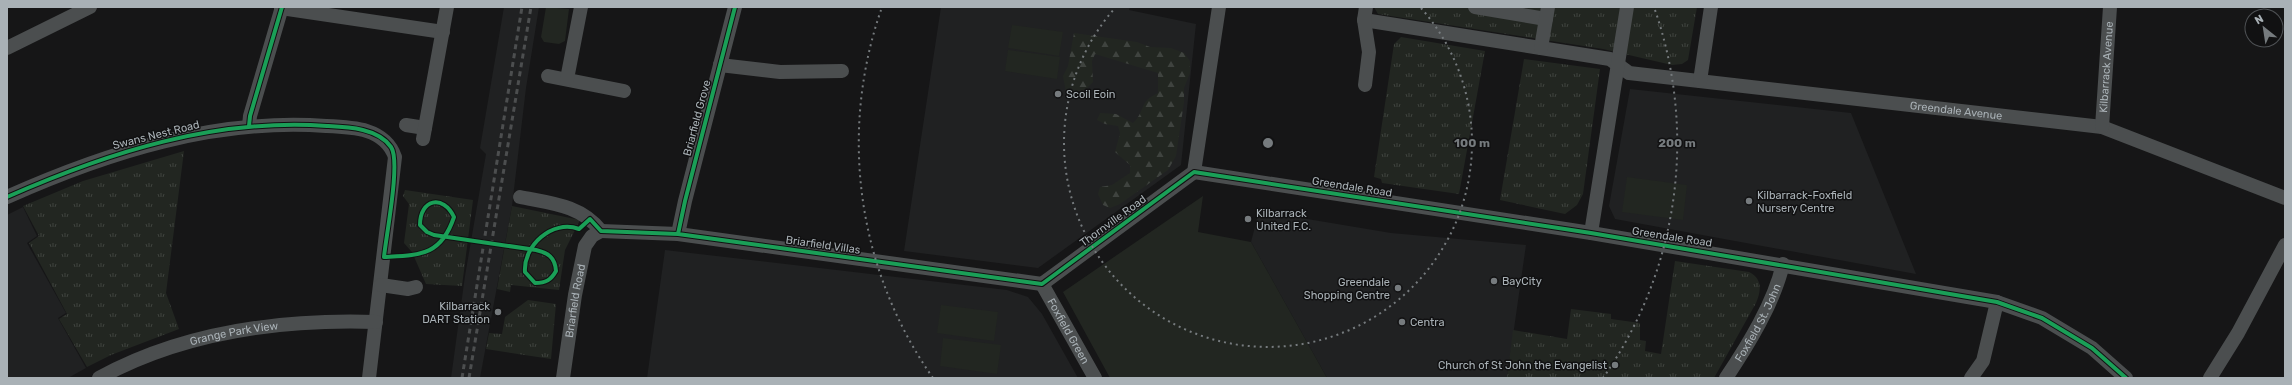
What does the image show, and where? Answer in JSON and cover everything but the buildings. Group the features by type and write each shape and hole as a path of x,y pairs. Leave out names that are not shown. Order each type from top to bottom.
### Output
{"street":[{"path":"7,48 90,7"},
{"path":"406,125 424,133 447,7"},
{"path":"567,79 581,7"},
{"name":"Briarfield Grove","path":"678,234 685,201 735,7"},
{"path":"1194,172 1219,7"},
{"path":"1474,7 1547,13 1542,48"},
{"path":"1591,233 1615,79 1619,65 1627,7"},
{"path":"1700,81 1711,7"},
{"name":"Kilbarrack Avenue","path":"2102,127 2110,7"},
{"path":"249,126 253,104 281,8 443,32"},
{"path":"1365,14 1369,52 1365,85"},
{"name":"Greendale Avenue","path":"1365,14 1542,48 1610,58 1628,73 2102,127 2285,198"},
{"path":"720,65 780,72 814,73 842,71"},
{"path":"548,76 624,91"},
{"name":"Swans Nest Road","path":"7,197 58,175 106,157 208,131 249,126 297,124 341,127 373,132 383,138 392,147 395,157 395,172 369,378"},
{"name":"Greendale Road","path":"1194,172 1783,264 1997,302 2042,318 2092,348 2126,378"},
{"name":"Thornville Road","path":"1042,284 1194,172"},
{"path":"520,197 569,207 582,213 601,231"},
{"name":"Briarfield Villas","path":"601,231 678,234 1042,284"},
{"name":"Briarfield Road","path":"563,378 575,294 585,246 592,236 601,231"},
{"path":"2210,378 2238,333 2285,245"},
{"name":"Foxfield St. John","path":"1726,378 1743,352 1779,282 1783,264"},
{"name":"Foxfield Green","path":"1042,284 1095,378"},
{"path":"380,285 408,289 416,287"},
{"path":"1971,378 1983,361 1997,302"},
{"name":"Grange Park View","path":"99,378 168,348 223,334 316,322 376,322"}],"shaded area":[{"path":"504,7 539,7 526,88 512,206 480,378 451,378 465,276 486,154 480,148"},
{"name":"Scoil Eoin","path":"941,7 1130,7 1129,10 1196,24 1181,165 1038,268 904,251"},
{"path":"1630,89 1851,113 1916,274 1615,219 1609,206"},
{"path":"23,207 37,236 27,243 66,313 58,318 86,368 68,378 7,378 7,215"},
{"name":"Greendale Shopping Centre","path":"1259,211 1391,233 1526,245 1507,378 1327,378 1251,242"},
{"path":"665,250 1007,290 1028,297 1042,314 1078,378 647,378"}],"green space":[{"path":"546,7 569,9 565,41 559,44 544,42 541,37"},
{"path":"1374,7 1697,7 1688,60 1682,64 1672,65 1603,49 1378,14"},
{"path":"1012,25 1063,32 1059,56 1008,48"},
{"path":"1074,33 1137,42 1150,47 1171,48 1184,53 1190,61 1190,73 1184,88 1184,102 1176,156 1168,170 1120,204 1110,208 1103,205 1098,194 1100,187 1112,185 1130,173 1130,165 1115,152 1120,133 1118,126 1105,124 1097,120 1100,113 1116,114 1133,123 1140,115 1147,100 1158,93 1158,73 1095,54 1092,61 1093,82 1086,89 1071,94 1066,92 1063,76 1068,66"},
{"path":"1401,37 1485,51 1459,194 1382,183 1381,179 1374,177 1394,44"},
{"path":"1008,50 1060,57 1057,79 1005,71"},
{"path":"1524,59 1600,69 1583,194 1577,205 1565,214 1500,200"},
{"path":"184,151 166,293 179,329 111,355 87,367 59,319 67,314 29,243 39,236 23,206 83,181"},
{"path":"1627,177 1687,185 1683,220 1622,212"},
{"path":"405,190 473,200 462,286 426,284 412,252 404,243 409,204 403,196"},
{"path":"1203,196 1198,232 1251,242 1327,378 1110,378 1063,292"},
{"path":"512,206 580,220 565,250 559,290 511,285 510,292 497,289"},
{"path":"1675,261 1749,272 1757,278 1759,282 1760,290 1756,303 1714,378 1507,378 1513,330 1567,339 1571,309 1611,314 1611,319 1640,323 1640,340 1646,341 1645,351 1661,354"},
{"path":"528,300 556,304 551,359 486,349 489,333 502,334 505,317"},
{"path":"941,305 998,312 994,341 937,333"},
{"path":"943,338 1001,345 997,374 940,366"}],"railway":[{"path":"462,378 522,7"},
{"path":"469,378 531,7"}],"cycle path":[{"path":"249,126 250,116 282,7"},
{"path":"678,234 685,201 735,7"},
{"path":"7,197 84,166 163,142 203,133 244,127 285,125 344,127 371,132 385,141 391,147 394,155 394,182 384,257 419,254 436,246 443,239 449,230 454,217 444,205 438,203 428,205 421,216 420,225 427,232 434,235 536,250 550,256 554,262 556,271 548,280 535,283 525,272 526,262 529,253 534,244 550,231 569,227 579,229 590,219 601,231 678,234 1042,284 1194,172 1591,233 1997,302 2042,318 2092,348 2126,378"}],"place":[{"name":"Scoil Eoin","path":"1058,94"},
{"name":"Kilbarrack-Foxfield Nursery Centre","path":"1749,201"},
{"name":"Kilbarrack United F.C.","path":"1248,219"},
{"name":"BayCity","path":"1494,281"},
{"name":"Greendale Shopping Centre","path":"1398,288"},
{"name":"Kilbarrack DART Station","path":"498,312"},
{"name":"Centra","path":"1402,322"},
{"name":"Church of St John the Evangelist","path":"1615,365"}]}
